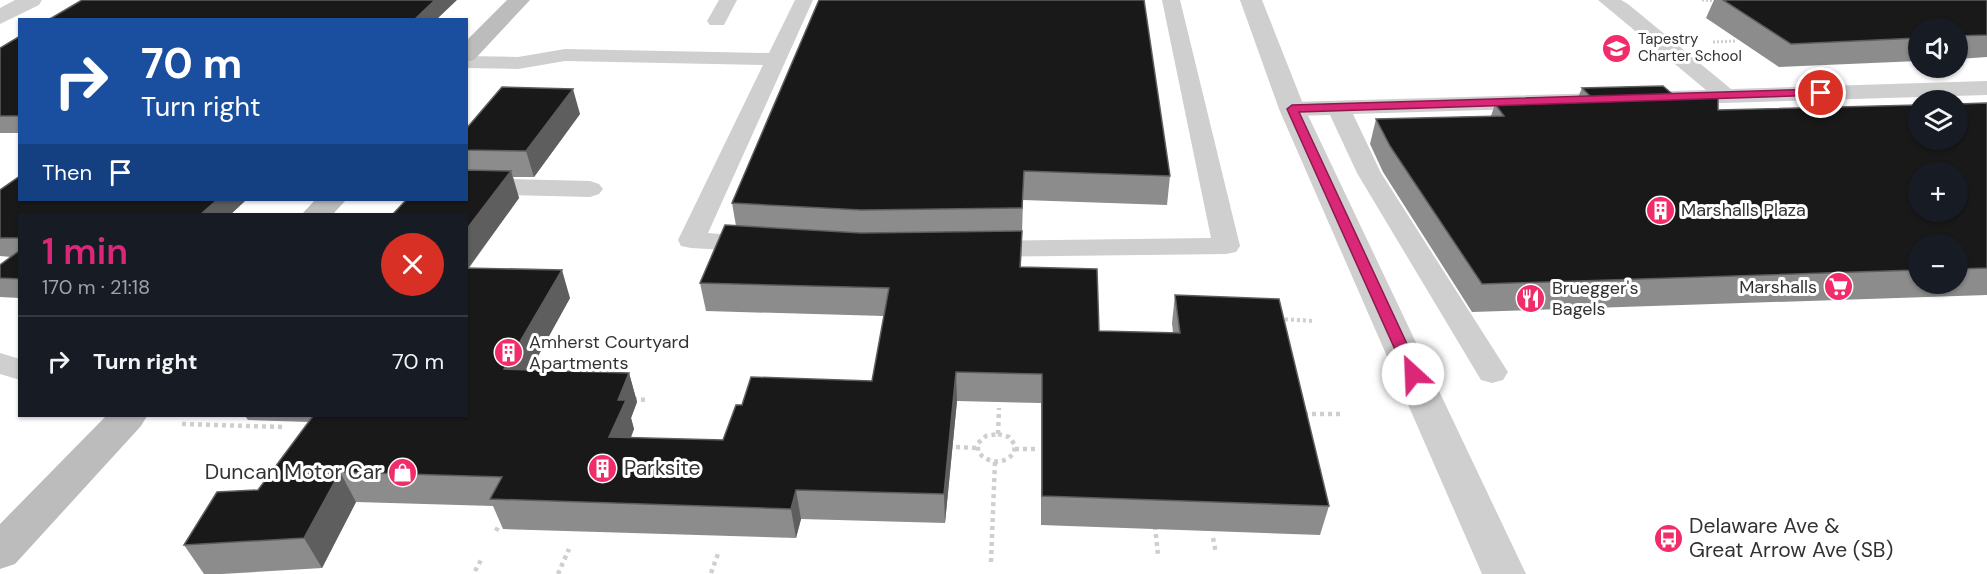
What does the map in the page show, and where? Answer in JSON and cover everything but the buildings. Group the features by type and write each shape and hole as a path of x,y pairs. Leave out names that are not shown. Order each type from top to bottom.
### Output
{"street":[{"path":"0,18 31,0"},
{"path":"468,53 519,0"},
{"path":"1251,0 1292,109 1504,574"},
{"path":"318,213 331,201"},
{"path":"0,552 127,417"}],"lane":[{"path":"717,21 729,0"},
{"path":"783,246 691,240 804,0"},
{"path":"957,249 1226,246 1171,0"},
{"path":"1607,0 1621,8 1725,95"},
{"path":"468,62 518,63 550,74 770,69"},
{"path":"1292,109 1987,88"},
{"path":"1338,107 1369,173 1492,372"},
{"path":"468,186 590,189"},
{"path":"0,363 18,369"}],"path":[{"path":"1702,0 1723,2"},
{"path":"1267,319 1314,321"},
{"path":"623,399 646,400"},
{"path":"998,434 999,408"},
{"path":"1300,413 1342,414"},
{"path":"182,424 283,427"},
{"path":"998,434 1009,437 1015,445 1011,457 995,462 980,456 977,448 981,439 998,434"},
{"path":"956,447 977,448"},
{"path":"1015,449 1036,449"},
{"path":"991,562 995,462"},
{"path":"1154,518 1158,555"},
{"path":"1213,538 1216,553"},
{"path":"558,574 569,549"},
{"path":"711,573 718,550"},
{"path":"476,572 481,560"}],"place":[{"name":"Tapestry Charter School","path":"1617,48"},
{"name":"Marshalls Plaza","path":"1660,210"},
{"name":"Marshalls","path":"1838,287"},
{"name":"Bruegger's Bagels","path":"1531,298"},
{"name":"Amherst Courtyard Apartments","path":"508,352"},
{"name":"Parksite","path":"603,468"},
{"name":"Duncan Motor Car","path":"403,472"},
{"name":"Delaware Ave & Great Arrow Ave (SB)","path":"1668,538"}],"route":[{"path":"1413,374 1292,109 1821,93"}]}
